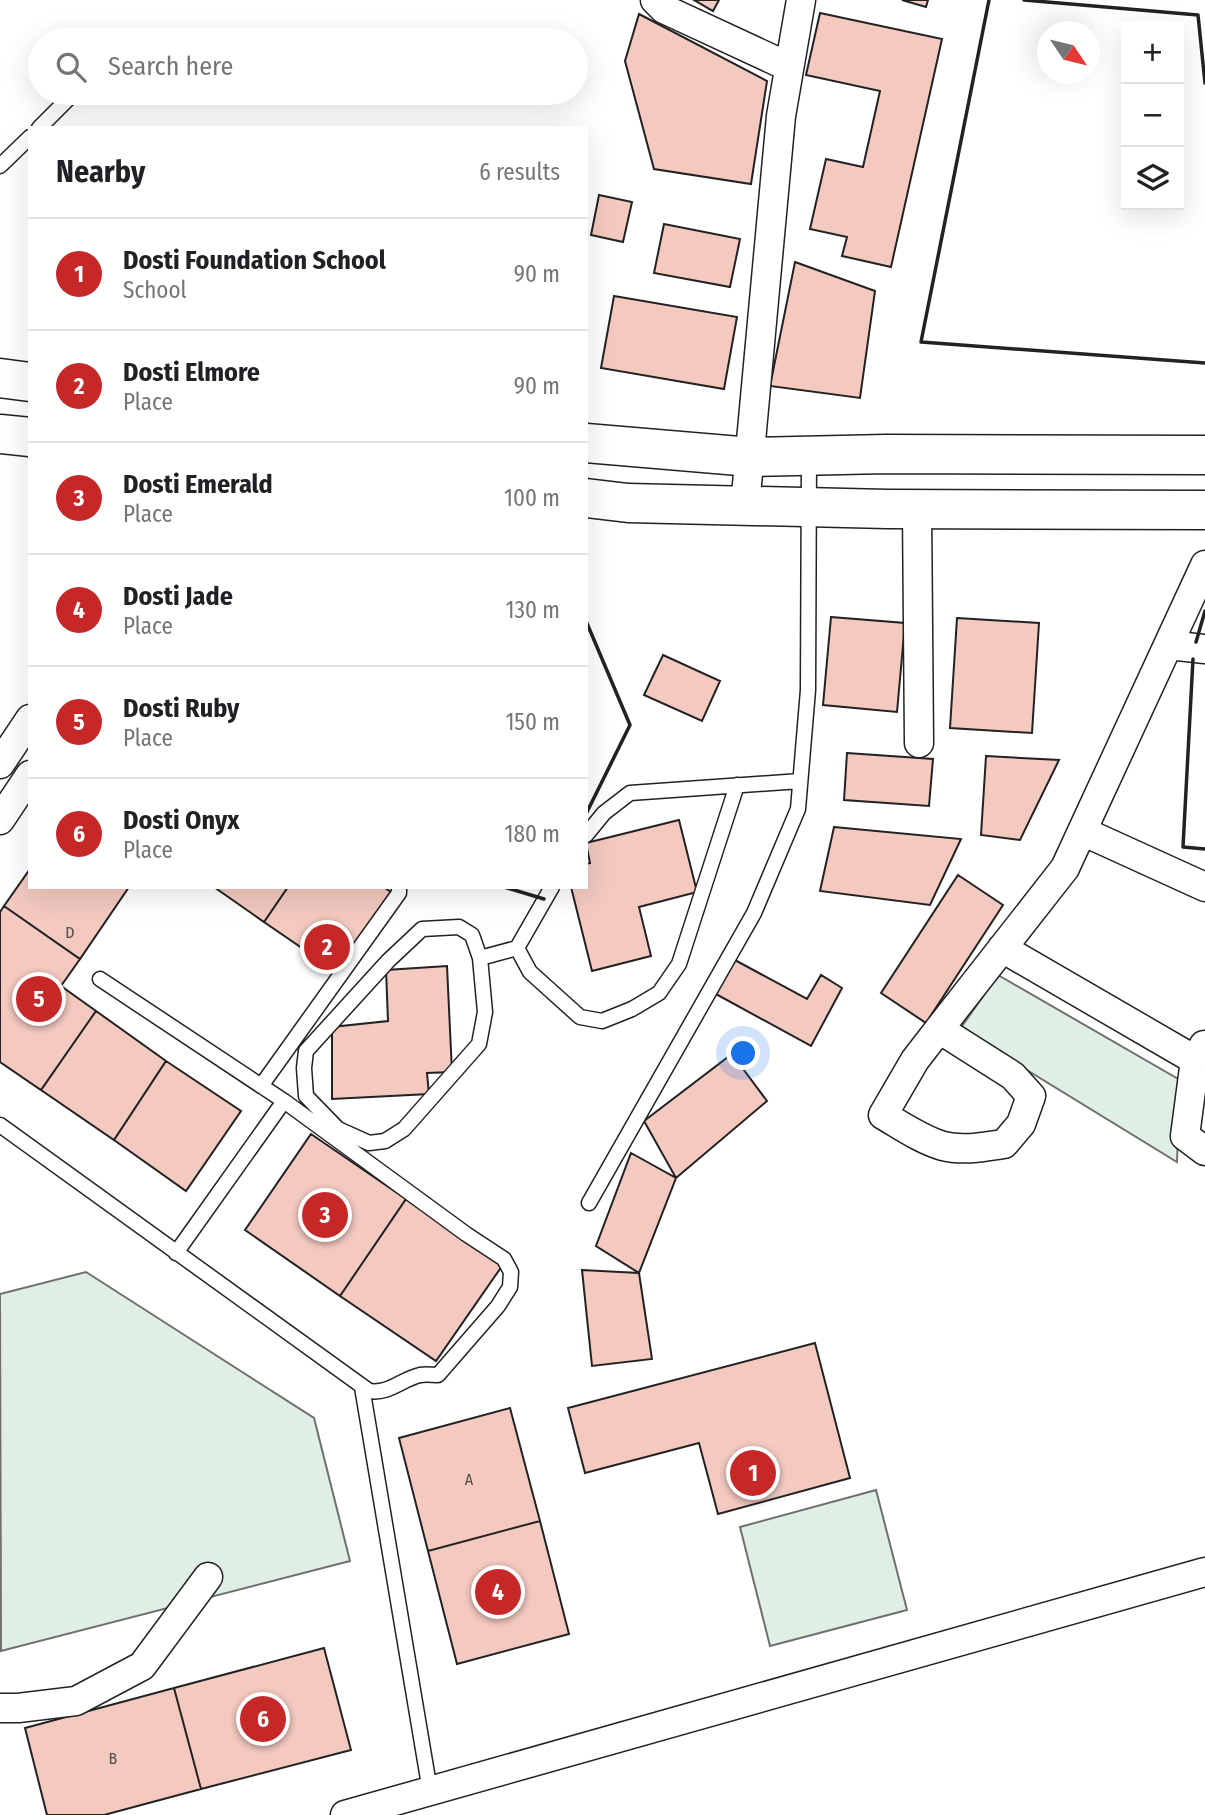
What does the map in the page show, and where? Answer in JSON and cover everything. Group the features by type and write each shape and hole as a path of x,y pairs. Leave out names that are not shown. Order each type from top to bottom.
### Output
{"highway":[{"path":"0,378 28,382"},
{"path":"0,434 28,438"},
{"path":"588,443 751,457 886,454 1205,455"},
{"path":"588,498 628,503 745,506 1205,510"}],"street":[{"path":"655,0 664,9 789,67"},
{"path":"745,506 781,116 801,0"},
{"path":"917,509 919,743"},
{"path":"939,1029 1013,1076 1031,1096 1021,1124 1004,1144 972,1148 943,1146 883,1115 915,1060 939,1029 1002,948 1065,868 1205,565"},
{"path":"1168,645 1205,649"},
{"path":"0,764 28,722"},
{"path":"0,820 28,778"},
{"path":"1082,831 1205,887"},
{"path":"1002,948 1200,1051 1185,1136 1205,1152"},
{"path":"345,1815 1205,1572"},
{"path":"0,1708 76,1701 142,1666 208,1577"}],"lane":[{"path":"41,126 62,105"},
{"path":"0,166 28,139"},
{"path":"589,1203 754,913 798,809 808,690 809,456"},
{"path":"588,833 604,813 630,793 800,781"},
{"path":"517,948 530,972 580,1017 601,1021 632,1009 659,993 679,964 737,785"},
{"path":"261,1086 400,893 399,889"},
{"path":"480,958 517,948 551,889"},
{"path":"458,927 472,935 480,958 485,1012 479,1044 404,1129 385,1141 369,1143 338,1129 306,1096 303,1068 306,1051 388,961 422,929 458,927"},
{"path":"0,1125 369,1391 394,1388 419,1375 438,1375 498,1306 510,1287 511,1272 504,1258 284,1101 100,979"},
{"path":"176,1252 284,1101"},
{"path":"362,1387 430,1791"}],"green space":[{"path":"998,975 1180,1080 1177,1162 960,1029"},
{"path":"86,1272 314,1418 350,1561 1,1651 0,1294"},
{"path":"876,1490 907,1610 770,1646 740,1527"}],"building":[{"path":"694,0 719,0 713,11"},
{"path":"902,0 928,0 926,7"},
{"path":"820,13 942,39 891,267 842,256 847,237 810,229 826,159 863,167 880,91 806,75"},
{"path":"639,14 767,81 751,184 654,169 625,61"},
{"path":"599,195 632,202 623,242 591,235"},
{"path":"664,224 740,239 730,287 654,273"},
{"path":"795,262 875,291 860,398 770,386"},
{"path":"614,296 737,317 724,389 601,368"},
{"path":"831,617 905,623 897,712 823,705"},
{"path":"957,618 1039,623 1032,733 950,728"},
{"path":"663,655 720,681 702,721 644,695"},
{"path":"847,753 933,759 929,806 844,800"},
{"path":"986,756 1059,760 1020,840 981,835"},
{"path":"679,820 697,892 639,907 651,956 592,971 572,889 588,889 588,843"},
{"path":"834,827 961,839 930,905 820,891"},
{"path":"28,872 28,889 128,889 80,959 4,906"},
{"path":"958,875 1003,905 926,1023 881,993"},
{"path":"217,889 287,889 264,922"},
{"path":"287,889 387,889 392,893 337,972 264,922"},
{"path":"4,906 80,959 61,986 96,1011 41,1090 0,1062 0,912"},
{"path":"733,959 807,999 821,975 842,988 811,1046 714,993"},
{"path":"447,966 452,1072 427,1073 429,1094 332,1099 332,1027 388,1021 386,970"},
{"path":"96,1011 166,1061 114,1140 41,1090"},
{"path":"732,1054 767,1101 676,1178 644,1121"},
{"path":"166,1061 241,1111 186,1191 114,1140"},
{"path":"311,1134 406,1199 340,1296 245,1230"},
{"path":"631,1153 676,1178 639,1273 596,1246"},
{"path":"406,1199 502,1266 436,1361 340,1296"},
{"path":"582,1270 639,1273 652,1359 592,1366"},
{"path":"815,1343 850,1478 718,1514 699,1443 585,1473 568,1408"},
{"path":"510,1408 540,1521 428,1551 399,1438"},
{"path":"540,1521 569,1634 457,1664 428,1551"},
{"path":"324,1648 351,1750 201,1789 174,1688"},
{"path":"174,1688 201,1789 104,1815 47,1815 25,1728"}],"wall":[{"path":"989,0 921,342 1205,363"},
{"path":"1024,0 1198,15 1205,83"},
{"path":"1196,642 1205,611"},
{"path":"588,626 630,725 588,810"},
{"path":"1193,659 1183,847 1205,849"},
{"path":"511,889 544,899"}],"place":[{"name":"Dosti Elmore","path":"327,947"},
{"name":"Dosti Ruby","path":"39,999"},
{"name":"Dosti Emerald","path":"325,1215"},
{"name":"Dosti Foundation School","path":"753,1473"},
{"name":"Dosti Jade","path":"498,1592"},
{"name":"Dosti Onyx","path":"263,1719"}]}
